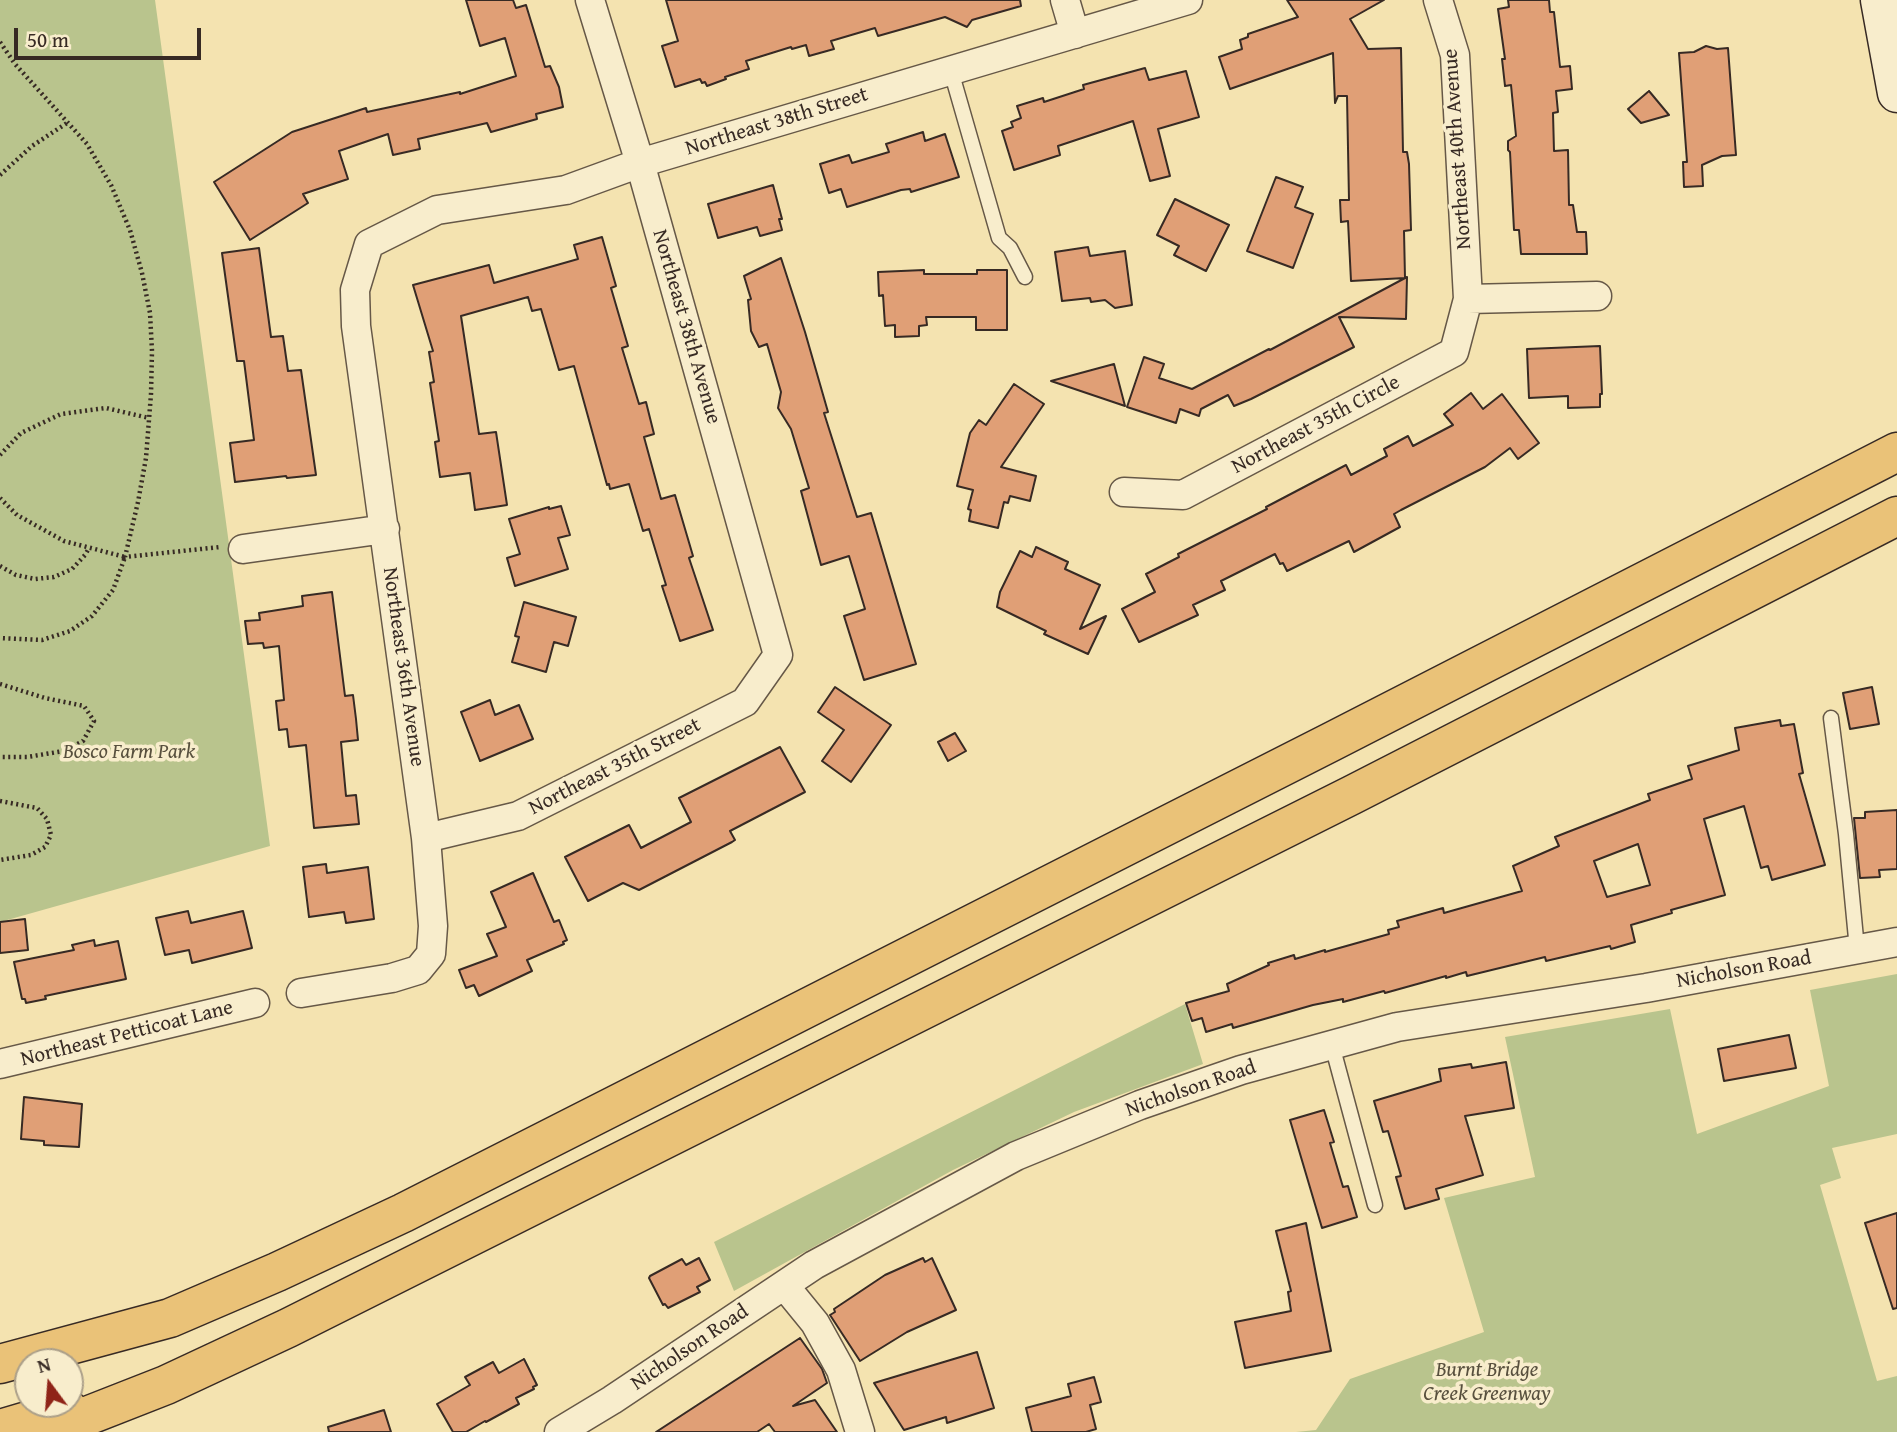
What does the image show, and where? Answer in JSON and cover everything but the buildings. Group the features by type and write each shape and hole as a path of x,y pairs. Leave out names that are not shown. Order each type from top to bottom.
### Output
{"highway":[{"path":"0,1364 170,1318 278,1272 416,1207 1331,742 1889,452"},
{"path":"46,1432 166,1385 435,1255 1340,801 1897,516"},
{"path":"1835,548 1878,545 1897,547"},
{"path":"0,1429 163,1377 435,1255"},
{"path":"74,1348 111,1335"}],"street":[{"name":"Northeast 38th Avenue","path":"590,0 640,163 778,655"},
{"path":"1065,0 1075,34"},
{"name":"Northeast 38th Street","path":"369,244 437,210 566,190 640,163 1188,0"},
{"name":"Northeast 40th Avenue","path":"1438,0 1455,55 1468,299"},
{"path":"1880,0 1897,93"},
{"name":"Northeast 36th Avenue","path":"301,993 392,978 418,970 431,954 433,926 426,838 356,326 355,290 369,244"},
{"path":"1468,299 1597,296"},
{"name":"Northeast 35th Circle","path":"1124,492 1183,495 1454,352 1468,299"},
{"path":"243,549 385,529"},
{"name":"Northeast 35th Street","path":"426,838 518,816 745,702 778,655"},
{"name":"Nicholson Road","path":"559,1432 612,1400 814,1265 1016,1156 1140,1105 1241,1070 1397,1027 1646,988 1897,942"},
{"name":"Northeast Petticoat Lane","path":"0,1064 255,1003"},
{"path":"784,1285 815,1323 841,1370 860,1432"}],"lane":[{"path":"951,71 999,238 1010,248 1025,277"},
{"path":"1831,718 1857,949"},
{"path":"1332,1045 1375,1205"}],"path":[{"path":"0,43 15,64 87,144 111,185 130,230 139,263 150,313 152,351 146,458 125,557 113,590 92,616 69,631 42,640 0,638"},
{"path":"0,175 32,146 67,123"},
{"path":"0,456 21,433 61,414 106,408 149,418"},
{"path":"0,498 17,515 64,541 125,557 212,547 243,549"},
{"path":"0,566 25,577 54,577 72,569 89,547"},
{"path":"0,684 45,698 84,706 94,721 83,741 64,751 27,758 0,757"},
{"path":"0,801 37,808 47,819 51,835 46,848 31,855 0,860"}],"green space":[{"name":"Bosco Farm Park","path":"0,0 155,0 270,846 0,922"},
{"name":"Burnt Bridge Creek Greenway","path":"1897,974 1897,1134 1832,1148 1841,1178 1820,1185 1877,1381 1897,1376 1897,1432 1296,1432 1316,1430 1350,1379 1484,1332 1444,1198 1535,1177 1505,1037 1670,1009 1697,1134 1829,1086 1810,990"},
{"path":"1185,1004 1203,1064 1074,1112 953,1170 734,1291 714,1242"}]}
